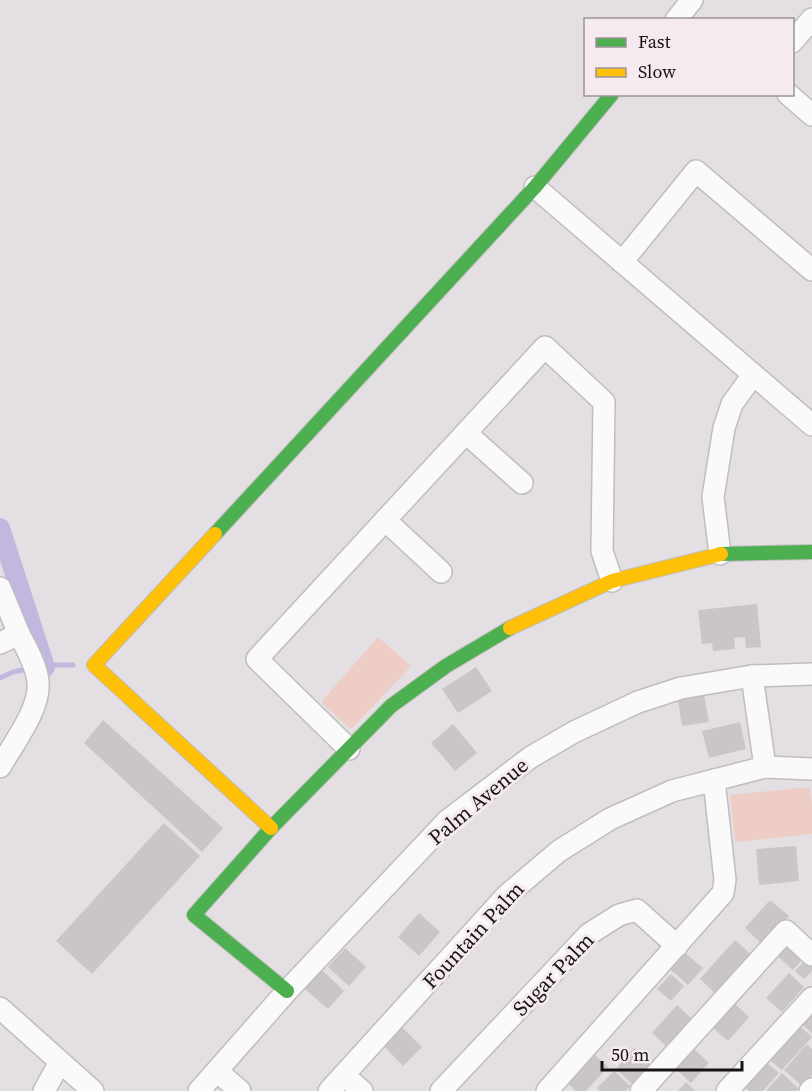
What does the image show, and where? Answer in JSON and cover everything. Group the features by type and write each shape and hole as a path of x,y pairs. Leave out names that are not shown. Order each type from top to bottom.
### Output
{"street":[{"path":"794,40 812,19"},
{"path":"271,828 93,665 535,187 610,96"},
{"path":"790,96 812,115"},
{"path":"622,262 696,171 812,270"},
{"path":"535,187 812,425"},
{"path":"349,748 257,659 545,347 604,402 602,551 612,581"},
{"path":"720,554 713,497 723,428 732,404 753,375"},
{"path":"466,433 522,483"},
{"path":"385,520 441,572"},
{"path":"286,991 194,915 271,828 391,706 446,666 515,625 612,581 720,554 812,552"},
{"path":"0,588 29,653 38,682 35,708 0,767"},
{"path":"0,643 19,634"},
{"name":"Palm Avenue","path":"199,1091 286,991 448,820 531,757 574,732 638,702 681,688 752,676 812,674"},
{"path":"752,676 765,767"},
{"name":"Fountain Palm","path":"329,1091 507,895 559,851 610,819 672,791 765,767 812,769"},
{"path":"547,1091 723,893 725,880 714,780"},
{"name":"Sugar Palm","path":"441,1091 589,934 619,915 637,910 677,946"},
{"path":"641,1091 786,931 812,955"},
{"path":"727,1091 812,998"},
{"path":"0,1008 93,1091"},
{"path":"44,1091 60,1062"},
{"path":"217,1071 240,1091"},
{"path":"344,1075 362,1091"}],"shaded area":[{"path":"378,637 411,666 351,729 321,702"},
{"path":"810,787 812,834 735,842 730,795"}],"building":[{"path":"757,604 761,647 746,648 745,637 734,638 735,649 713,651 712,643 702,644 698,610"},
{"path":"476,667 492,691 458,713 442,689"},
{"path":"704,695 709,722 682,726 678,700"},
{"path":"103,720 223,828 202,852 84,743"},
{"path":"740,722 746,749 709,758 702,731"},
{"path":"453,724 477,753 455,771 431,743"},
{"path":"164,823 200,856 92,974 56,941"},
{"path":"796,846 799,881 759,885 756,849"},
{"path":"770,900 789,916 763,945 745,928"},
{"path":"419,913 440,932 419,956 398,937"},
{"path":"787,936 807,954 793,970 773,952"},
{"path":"735,940 754,957 718,996 700,979"},
{"path":"345,948 366,967 349,986 328,967"},
{"path":"684,952 703,968 688,985 669,968"},
{"path":"806,959 812,965 812,971 804,979 795,971"},
{"path":"322,970 344,991 328,1009 305,989"},
{"path":"789,973 804,987 782,1012 766,998"},
{"path":"671,974 684,986 671,1001 657,989"},
{"path":"734,1003 749,1017 728,1041 712,1027"},
{"path":"812,1003 812,1033 797,1020"},
{"path":"677,1005 694,1021 669,1049 652,1033"},
{"path":"796,1023 812,1037 782,1070 766,1057"},
{"path":"402,1027 422,1047 403,1066 383,1045"},
{"path":"807,1044 812,1049 812,1075 802,1086 784,1070"},
{"path":"634,1048 651,1063 632,1084 616,1069"},
{"path":"693,1048 709,1063 691,1083 675,1068"},
{"path":"594,1054 608,1067 586,1091 576,1091 567,1083"},
{"path":"766,1062 779,1073 763,1091 749,1091 744,1086"},
{"path":"614,1071 630,1086 626,1091 600,1091 597,1088"},
{"path":"782,1073 798,1088 796,1091 766,1091"},
{"path":"686,1082 695,1091 678,1091"}],"waterway":[{"path":"0,528 45,667"},
{"path":"40,668 53,665 73,665"},
{"path":"0,678 23,670"}],"traffic: fast":[{"path":"215,534 535,187 610,96"},
{"path":"721,554 812,552"},
{"path":"287,991 194,915 271,828 391,706 446,666 510,628"}],"traffic: slow":[{"path":"215,534 94,665 271,828"},
{"path":"510,628 612,581 721,554"}]}
